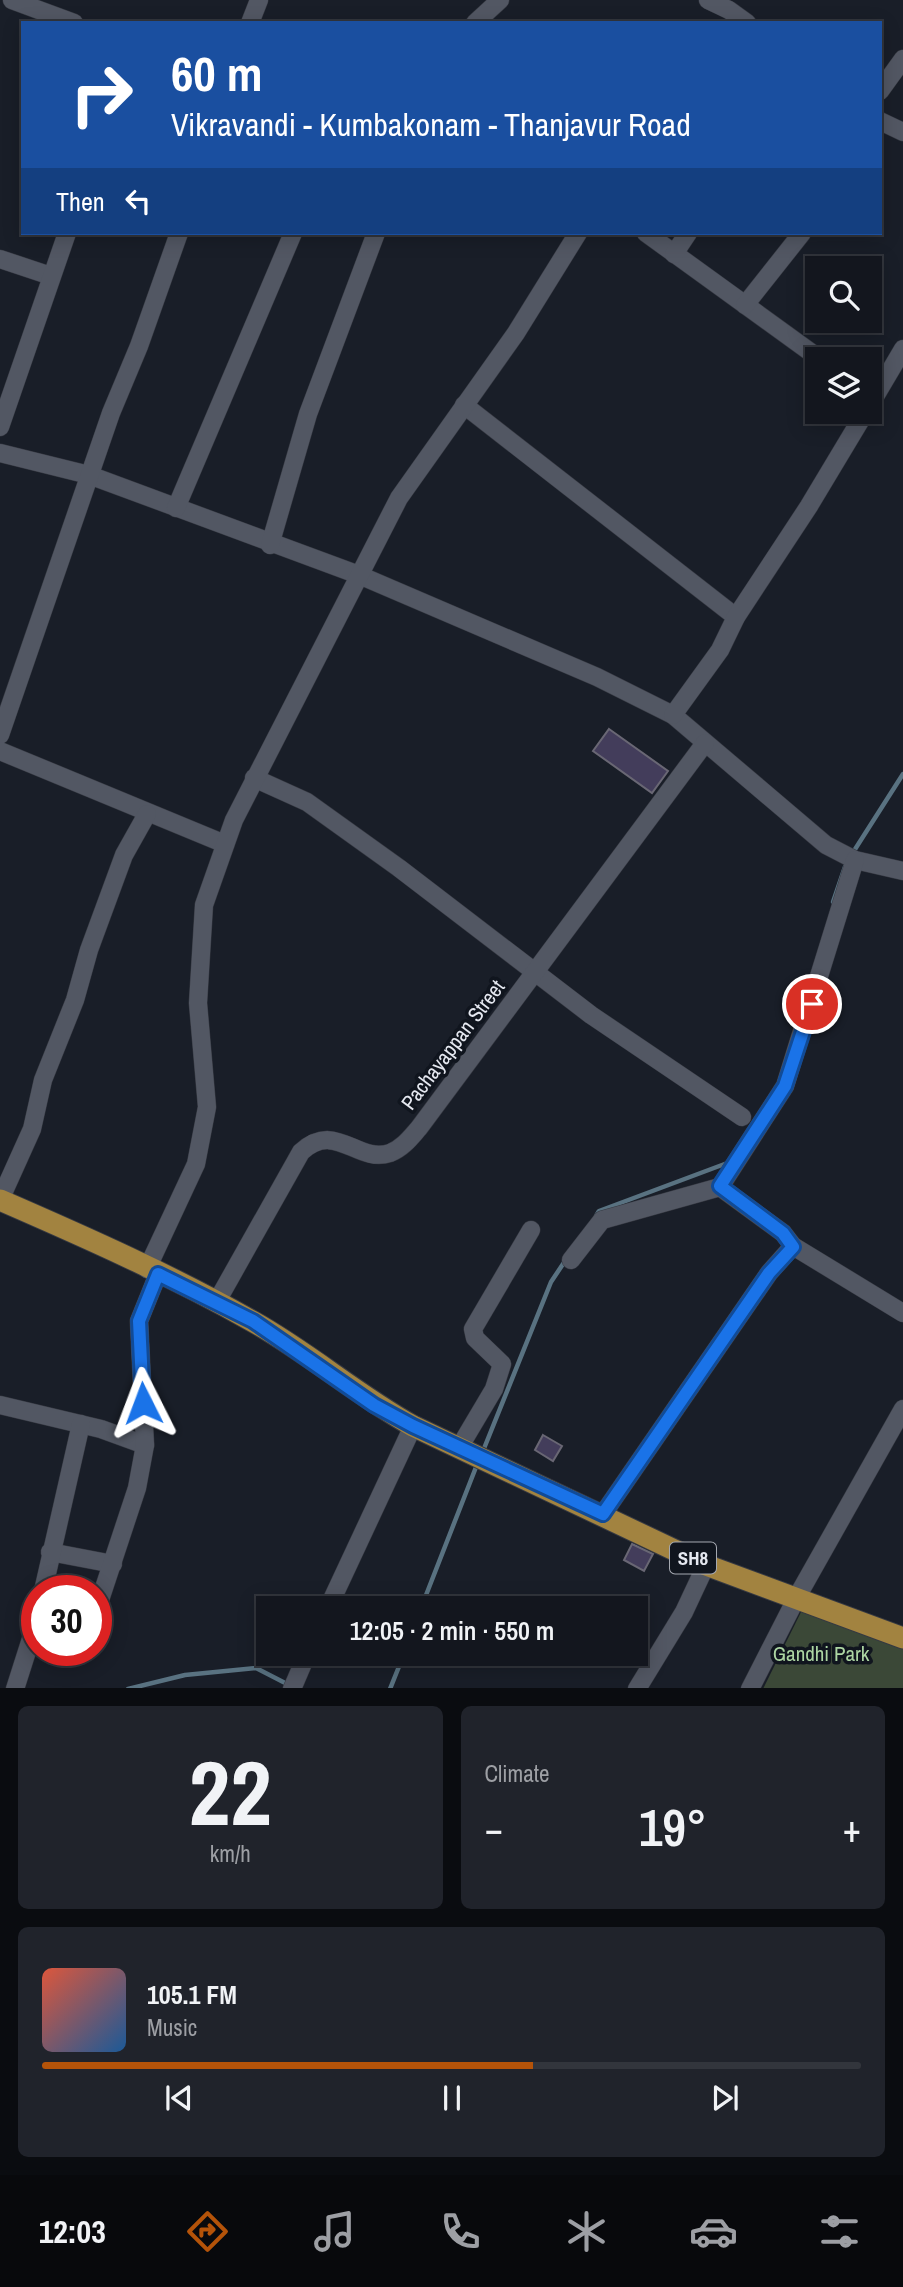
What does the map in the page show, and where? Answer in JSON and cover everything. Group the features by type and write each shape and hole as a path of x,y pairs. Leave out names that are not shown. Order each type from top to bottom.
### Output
{"main road":[{"name":"SH8","path":"0,1200 253,1321 374,1405 413,1426 706,1564 903,1638"}],"street":[{"path":"12,0 69,21"},
{"path":"251,21 259,0"},
{"path":"477,21 500,0"},
{"path":"708,0 744,21"},
{"path":"882,89 903,59"},
{"path":"882,122 903,132"},
{"path":"0,427 66,235"},
{"path":"0,736 89,475 179,235"},
{"path":"176,508 292,235"},
{"path":"270,545 308,414 375,235"},
{"path":"109,1575 137,1488 145,1445 139,1321 153,1271 196,1164 207,1107 198,1003 199,959 204,905 225,844 254,778 399,498 516,333 577,235"},
{"path":"649,235 805,348"},
{"path":"674,254 687,235"},
{"path":"745,305 800,235"},
{"path":"0,259 51,276"},
{"path":"882,383 903,349"},
{"path":"464,405 736,617"},
{"path":"673,715 720,650 736,617 809,506 857,424"},
{"path":"0,453 89,475 270,545 359,575 597,677 673,715 826,845 855,860 903,871"},
{"name":"Pachayappan Street","path":"216,1303 301,1152 310,1144 325,1140 338,1141 376,1154 389,1153 404,1145 536,973 705,743"},
{"path":"0,751 225,844"},
{"path":"254,778 307,802 399,868 591,1015 742,1117"},
{"path":"0,1200 32,1129 43,1080 75,1000 89,950 124,855 147,814"},
{"path":"571,1260 602,1220 720,1186 785,1086 855,860"},
{"path":"720,1186 783,1233 793,1247 903,1313"},
{"path":"474,1454 502,1364 475,1338 473,1329 531,1230"},
{"path":"603,1514 769,1273 793,1247"},
{"path":"0,1405 81,1424 145,1445"},
{"path":"751,1688 797,1597 903,1409"},
{"path":"46,1575 81,1424"},
{"path":"334,1596 413,1426"},
{"path":"50,1552 113,1564"},
{"path":"639,1688 684,1612 706,1564"},
{"path":"15,1688 22,1666"},
{"path":"294,1683 302,1666"}],"green space":[{"name":"Gandhi Park","path":"803,1608 903,1646 903,1688 763,1688"}],"building":[{"path":"609,729 668,771 652,793 593,751"},
{"path":"543,1435 562,1446 553,1461 535,1450"},
{"path":"632,1544 653,1554 644,1571 624,1560"}],"waterway":[{"path":"852,854 903,774"},
{"path":"833,902 847,861"},
{"path":"596,1216 599,1211 730,1162"},
{"path":"483,1451 551,1282 565,1261"},
{"path":"426,1596 478,1462"},
{"path":"390,1688 399,1666"},
{"path":"132,1688 185,1675 256,1668 289,1685"}],"route":[{"path":"143,1403 139,1321 158,1274 253,1321 374,1405 413,1426 603,1514 769,1273 793,1247 783,1233 720,1186 785,1086 812,1004"}]}
